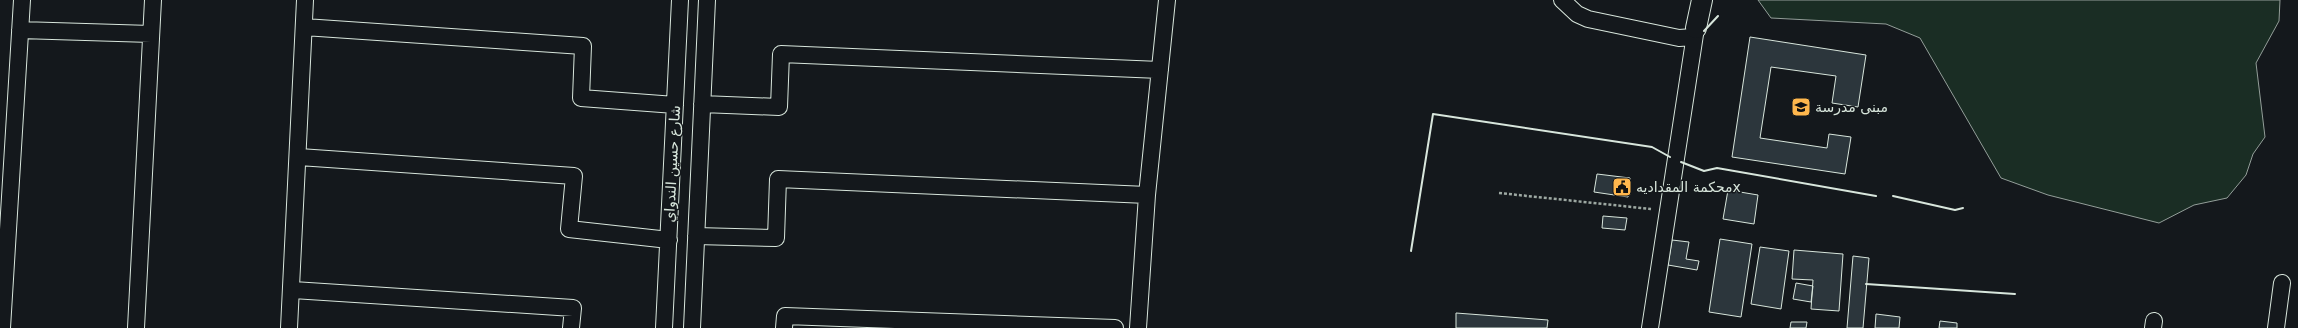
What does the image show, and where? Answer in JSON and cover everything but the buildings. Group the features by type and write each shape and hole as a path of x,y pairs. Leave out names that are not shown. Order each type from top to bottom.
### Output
{"street":[{"path":"2,328 22,0"},
{"path":"136,328 153,0"},
{"path":"289,328 293,290 305,0"},
{"name":"شارع حسين الندواي","path":"664,328 680,0"},
{"name":"شارع حسين الندواي","path":"692,328 707,0"},
{"path":"1138,328 1147,195 1167,0"},
{"path":"1562,0 1577,14 1588,19 1679,38 1695,33"},
{"path":"1650,328 1695,33 1702,0"},
{"path":"304,27 583,46 581,98 675,105"},
{"path":"20,30 151,34"},
{"path":"702,104 779,107 781,54 1160,70"},
{"path":"299,157 574,176 569,229 669,240"},
{"path":"696,236 776,238 778,179 1147,195"},
{"path":"2276,328 2282,283"},
{"path":"293,290 573,308 571,328"},
{"path":"784,328 785,316 1114,328"}],"path":[{"path":"1499,193 1668,210"}],"green space":[{"path":"1758,0 2280,0 2279,21 2256,63 2265,137 2253,154 2246,175 2227,198 2194,205 2159,223 2048,195 2001,178 1920,38 1886,24 1771,18"}],"wall":[{"path":"1704,31 1718,16"},
{"path":"1411,251 1433,114 1652,147 1670,157"},
{"path":"1681,162 1704,171 1717,168 1876,196"},
{"path":"1893,196 1955,210 1963,208"},
{"path":"1866,284 2015,294"}],"place":[{"name":"مبنى مدرسة","path":"1801,107"},
{"name":"محكمة المقداديهx","path":"1622,187"}]}
